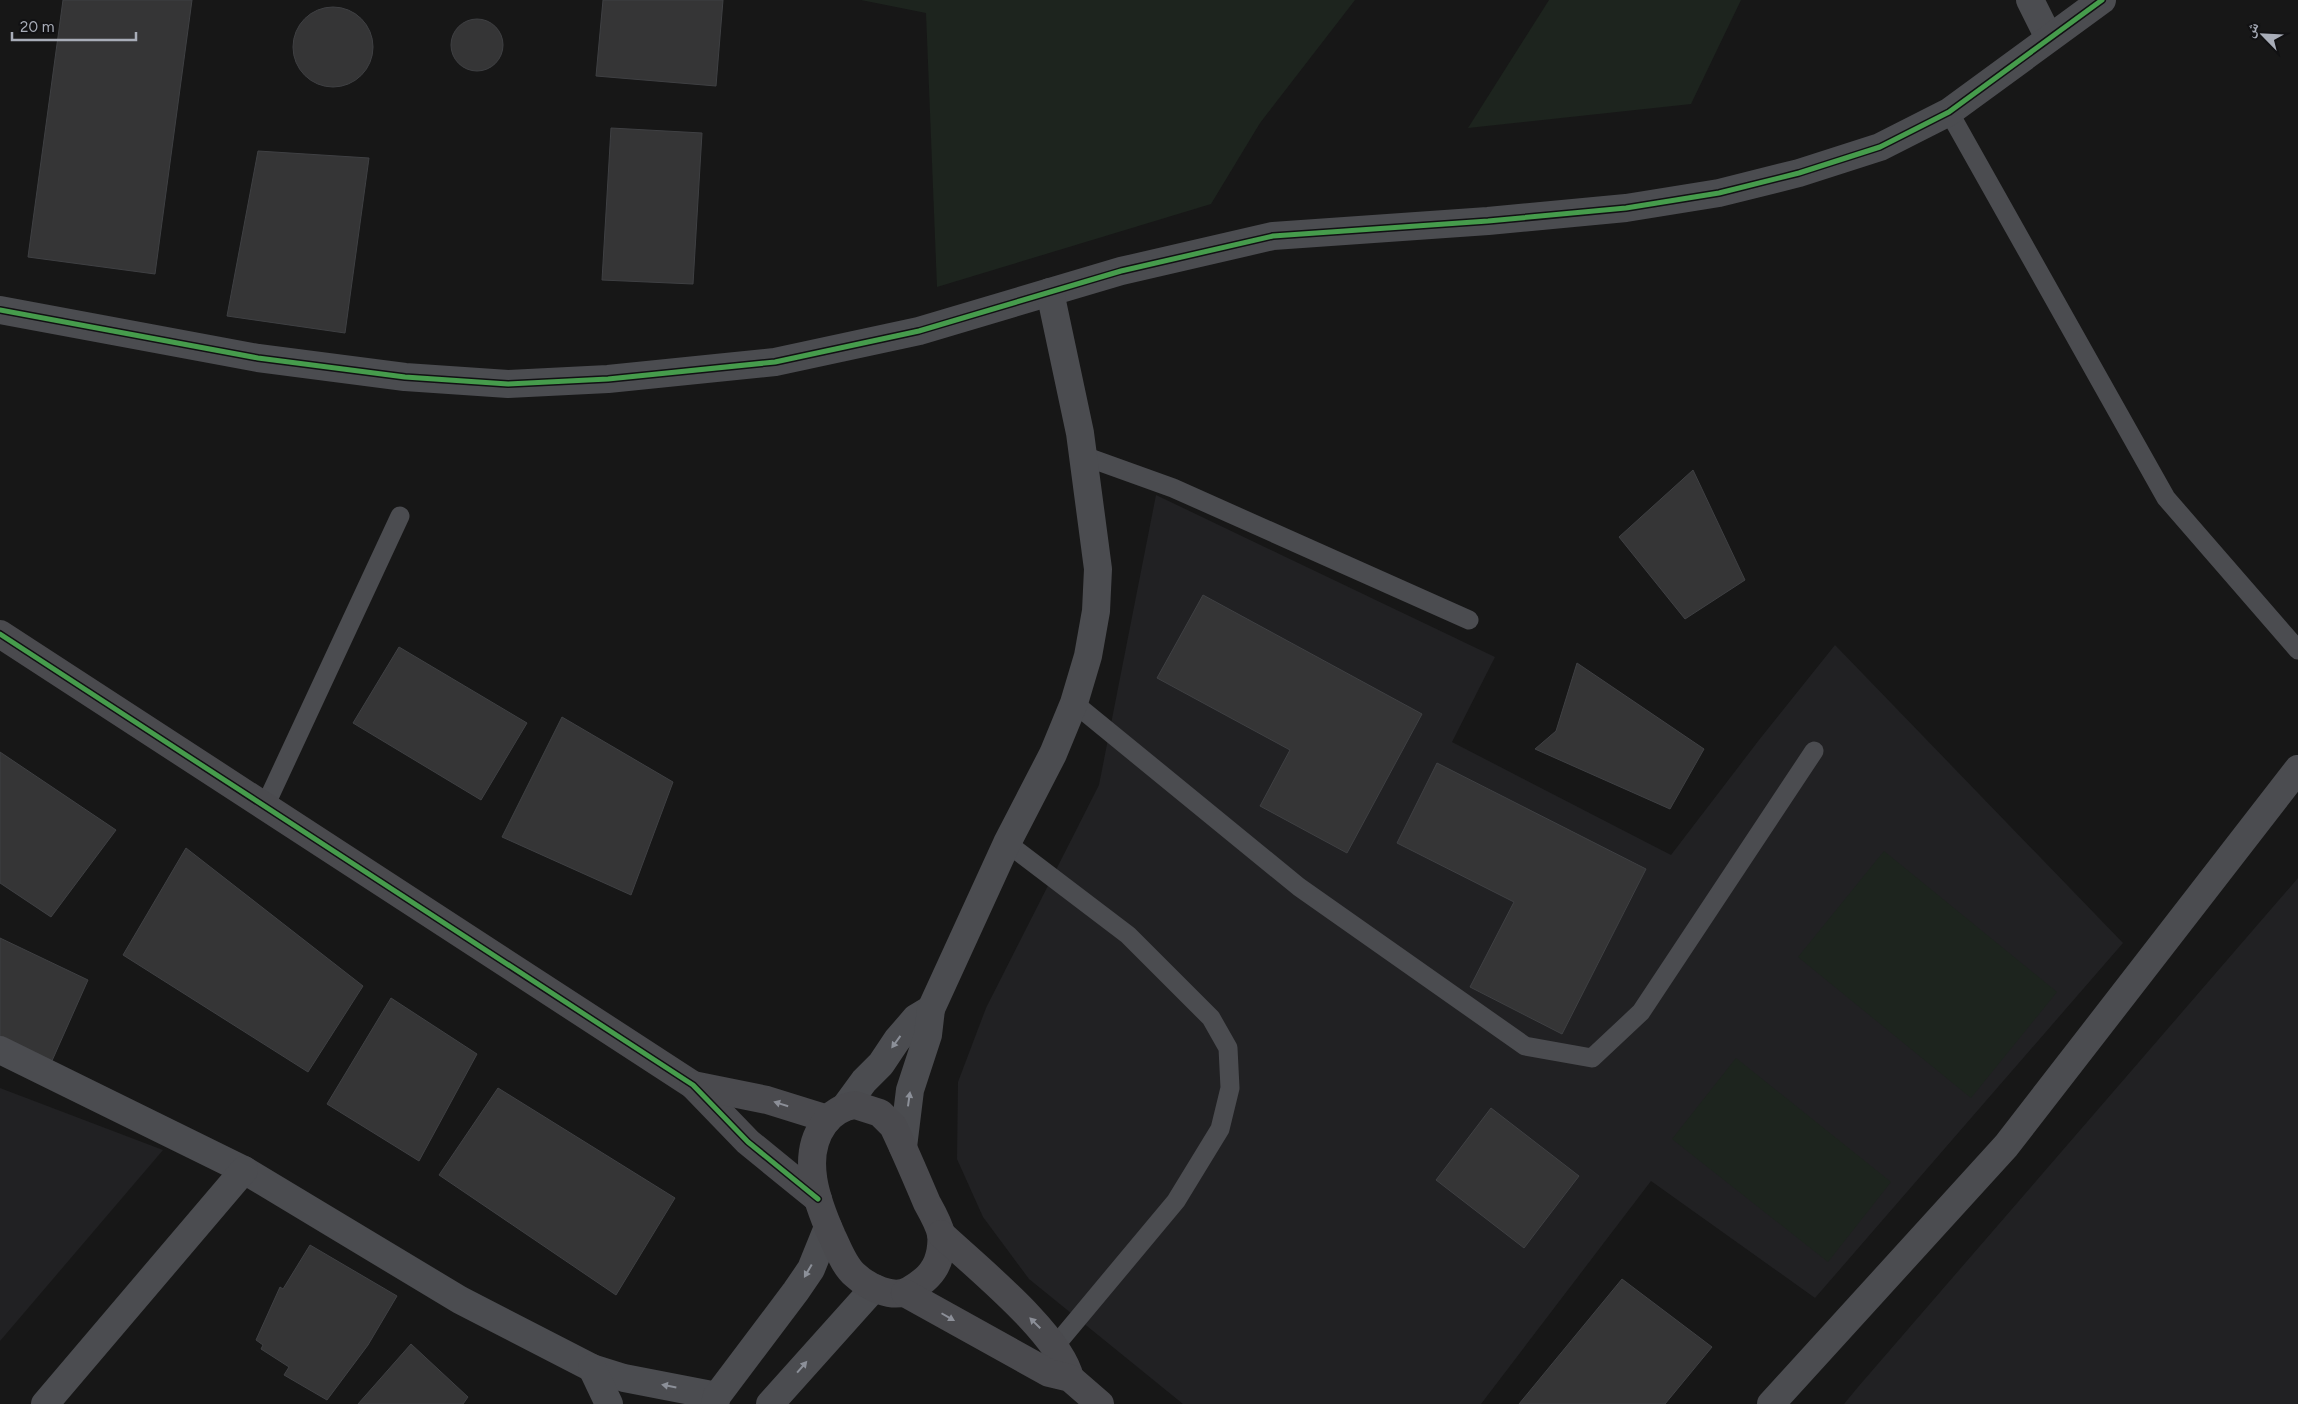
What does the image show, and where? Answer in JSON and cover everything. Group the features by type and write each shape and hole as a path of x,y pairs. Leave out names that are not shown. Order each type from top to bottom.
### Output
{"street":[{"path":"2030,0 2050,38"},
{"path":"0,310 258,358 405,376 508,384 608,379 775,362 919,331 1121,271 1273,236 1488,221 1626,208 1719,193 1799,173 1880,147 1949,112 2102,0"},
{"path":"903,1147 910,1090 928,1035 931,1009 1007,843 1053,754 1074,703 1088,656 1094,620 1098,569 1084,456 1050,292"},
{"path":"0,634 693,1085 748,1142 818,1199"},
{"path":"1771,1404 2006,1146 2298,769"},
{"path":"931,1009 916,1018 897,1040 881,1064 864,1081 814,1140 812,1155 814,1186 828,1227 838,1250 853,1274 874,1288 890,1293 905,1293 1049,1373 1070,1378 1100,1404"},
{"path":"0,1050 244,1170 460,1300 592,1368 624,1378 716,1400 801,1284 810,1269 828,1227"},
{"path":"693,1085 836,1113 856,1105 880,1112 893,1126 941,1234 1012,1300 1055,1346 1067,1364 1070,1378"},
{"path":"46,1404 244,1170"},
{"path":"905,1293 921,1284 932,1273 940,1257 941,1234"},
{"path":"770,1404 874,1288"},
{"path":"592,1368 609,1404"}],"lane":[{"path":"1949,112 2166,498 2298,650"},
{"path":"1084,456 1173,488 1469,620"},
{"path":"264,806 400,516"},
{"path":"1074,703 1299,887 1525,1046 1592,1058 1641,1012 1814,751"},
{"path":"1007,843 1128,935 1211,1018 1228,1048 1230,1088 1220,1130 1176,1200 1055,1346"}],"shaded area":[{"path":"861,0 1355,0 1260,123 1211,204 937,287 926,13"},
{"path":"1549,0 1741,0 1691,104 1468,128"},
{"path":"1156,495 1495,657 1452,742 1671,855 1835,645 2123,943 1815,1298 1651,1181 1481,1404 1183,1404 1029,1279 983,1217 957,1159 958,1082 986,1008 1099,785"},
{"path":"1884,851 2057,992 1971,1098 1798,957"},
{"path":"2298,878 2298,1404 1844,1404 1858,1387"},
{"path":"1736,1058 1891,1182 1828,1262 1672,1139"},
{"path":"0,1088 163,1150 0,1341"}],"building":[{"path":"63,0 192,0 155,274 28,257"},
{"path":"603,0 723,0 716,86 596,76"},
{"path":"333,7 348,10 361,19 370,32 373,47 370,62 361,75 348,84 333,87 318,84 305,75 296,62 293,47 296,32 305,19 318,10"},
{"path":"477,19 487,21 495,27 501,35 503,45 501,55 495,63 487,69 477,71 467,69 459,63 453,55 451,45 453,35 459,27 467,21"},
{"path":"611,128 702,133 693,284 602,280"},
{"path":"258,151 369,158 345,333 227,316"},
{"path":"1693,470 1745,580 1685,619 1619,537"},
{"path":"1203,595 1422,714 1347,853 1260,806 1290,750 1157,678"},
{"path":"399,647 527,723 481,800 353,723"},
{"path":"1577,663 1704,749 1670,809 1535,749 1556,731"},
{"path":"562,717 673,782 631,895 502,837"},
{"path":"0,752 116,830 51,917 0,883"},
{"path":"1437,763 1646,869 1562,1034 1470,987 1514,902 1397,843"},
{"path":"186,848 363,986 308,1072 123,955"},
{"path":"0,938 88,980 51,1063 0,1038"},
{"path":"391,998 477,1054 419,1161 327,1104"},
{"path":"498,1088 675,1198 616,1295 439,1175"},
{"path":"1491,1108 1579,1176 1524,1248 1436,1180"},
{"path":"310,1245 397,1296 368,1345 327,1400 284,1375 289,1367 261,1349 263,1345 256,1340 280,1287 283,1289"},
{"path":"1622,1279 1712,1347 1665,1404 1519,1404"},
{"path":"411,1344 468,1397 463,1404 358,1404"}],"cycle path":[{"path":"0,310 258,358 405,377 508,384 608,379 775,362 919,331 1121,271 1273,236 1488,221 1626,208 1719,193 1799,173 1880,147 1949,112 2102,0"},
{"path":"0,634 693,1085 748,1142 818,1199"}]}
